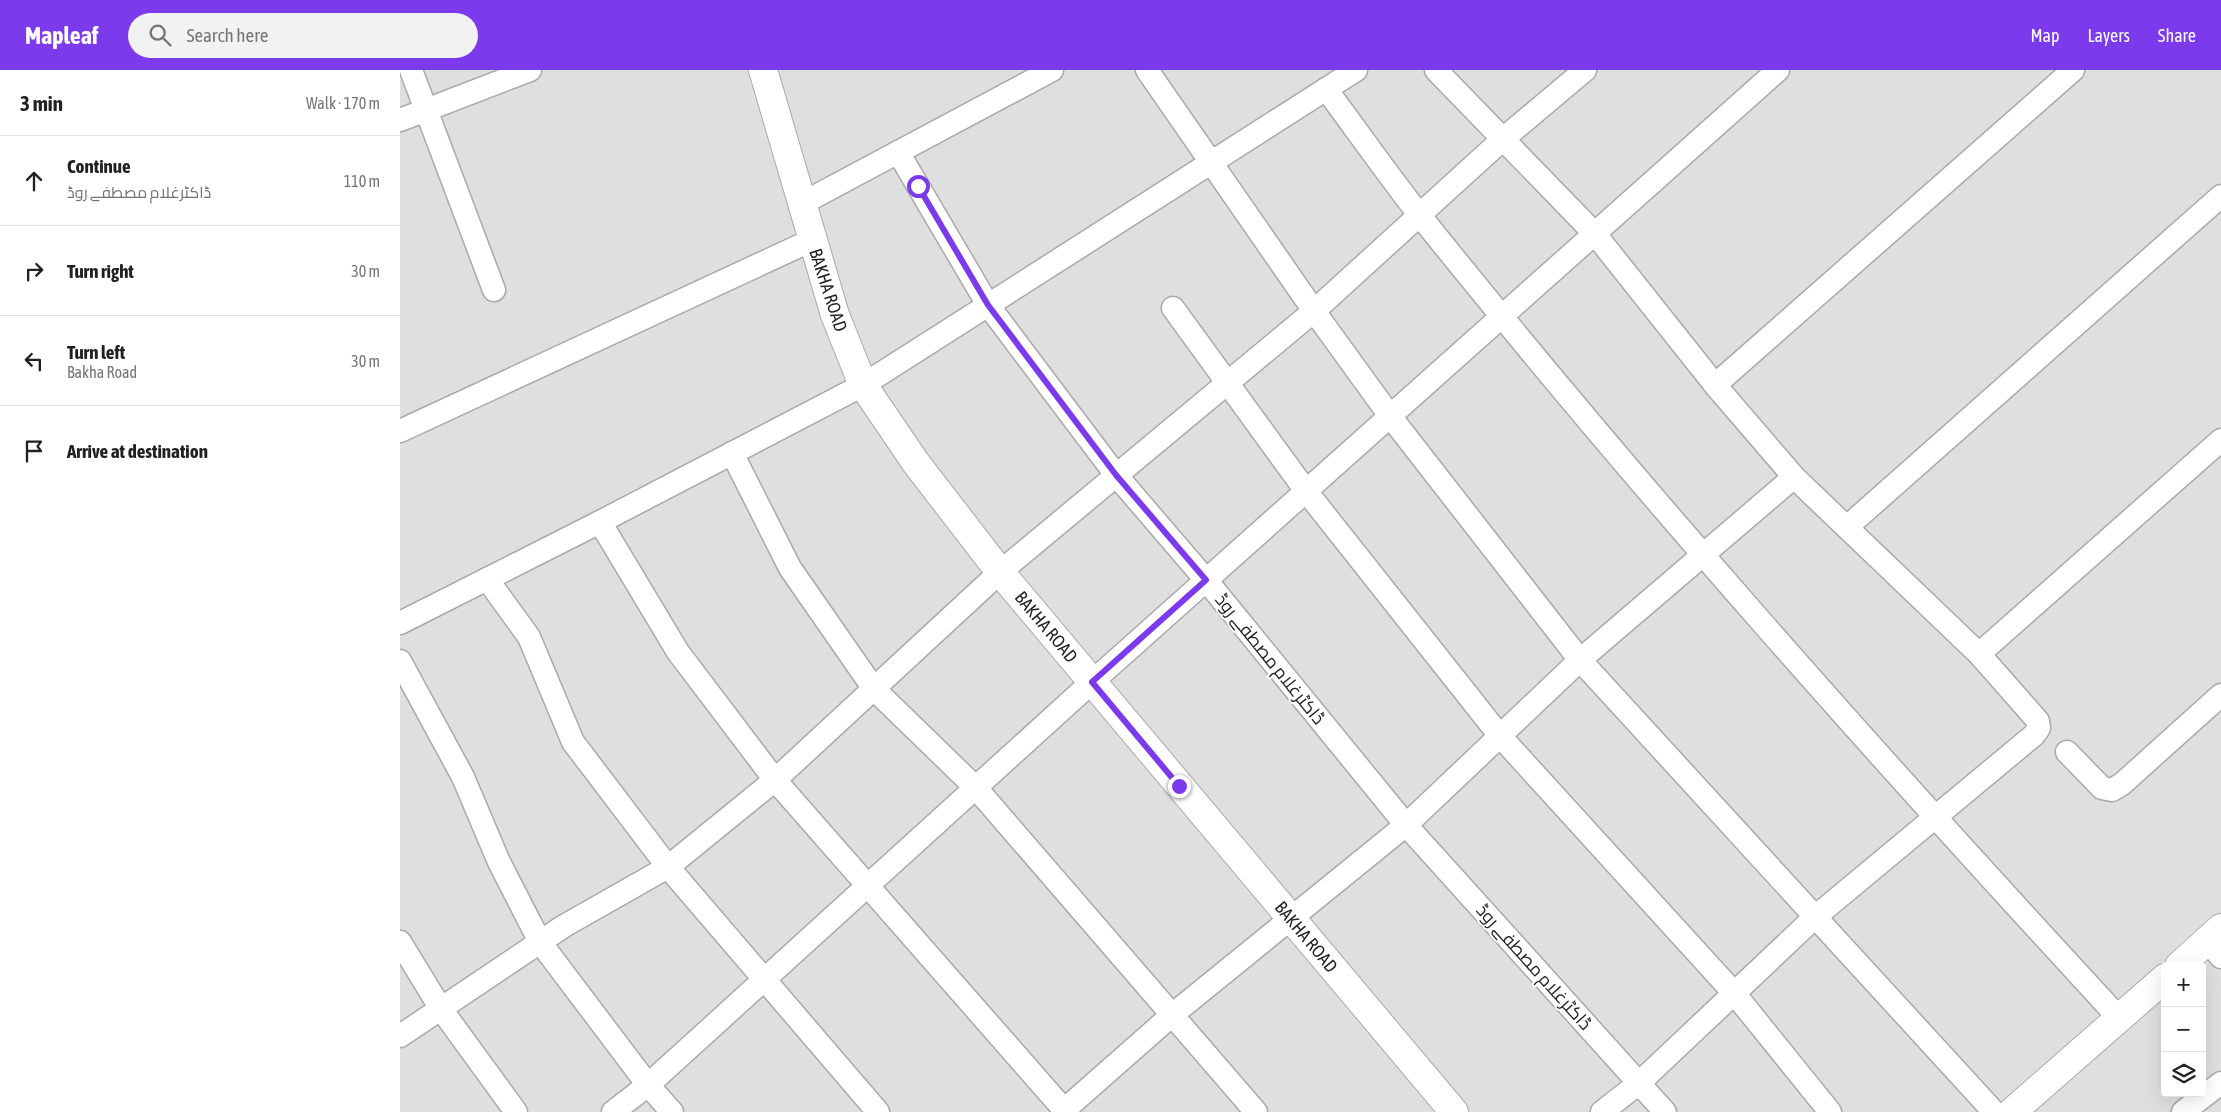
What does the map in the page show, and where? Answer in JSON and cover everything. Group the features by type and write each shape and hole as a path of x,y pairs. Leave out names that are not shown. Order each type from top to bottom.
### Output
{"street":[{"path":"411,70 494,290"},
{"path":"400,120 530,70"},
{"name":"BAKHA ROAD","path":"762,70 835,315 863,385 916,463 1000,572 1454,1112"},
{"path":"802,204 1052,70"},
{"path":"1147,70 1314,311 1390,416 1580,660 1994,1112"},
{"path":"400,623 600,522 863,385 1356,70"},
{"path":"1436,70 1595,234 1715,385 1794,477 1979,654 2038,721 2039,728 2034,735 1815,916 1639,1083 1602,1112"},
{"path":"400,1036 564,926 668,867 775,780 1000,572 1314,311 1504,139 1585,70"},
{"path":"1715,385 2073,70"},
{"path":"613,1112 648,1085 1092,682 1595,234 1773,72"},
{"path":"1326,89 1420,215 1702,556 1933,817 2119,1018"},
{"name":"ڈاکٹرغلام مصطفے روڈ","path":"898,152 988,305 1116,475 1206,580 1406,825 1665,1112"},
{"path":"1847,527 2221,196"},
{"path":"400,431 812,240"},
{"path":"1174,308 1306,491 1500,736 1734,993 1830,1112"},
{"path":"1979,654 2221,440"},
{"path":"732,453 790,568 874,689 976,788 1256,1112"},
{"path":"600,522 678,652 775,780 1064,1111 1172,1015 1406,825 1580,660 1794,477"},
{"path":"487,579 530,637 573,742 668,867 878,1112"},
{"path":"400,661 463,777 499,862 540,942 648,1085 672,1112"},
{"path":"2067,752 2102,788 2112,790 2122,784 2221,695"},
{"path":"400,942 440,1009 516,1112"},
{"path":"2184,962 2216,942"},
{"path":"2012,1112 2161,981"},
{"path":"2183,1112 2221,1083"}],"shaded area":[{"path":"400,70 2221,70 2221,1112 400,1112"}],"route":[{"path":"918,186 988,305 1116,475 1206,580 1092,682 1179,786"}]}
